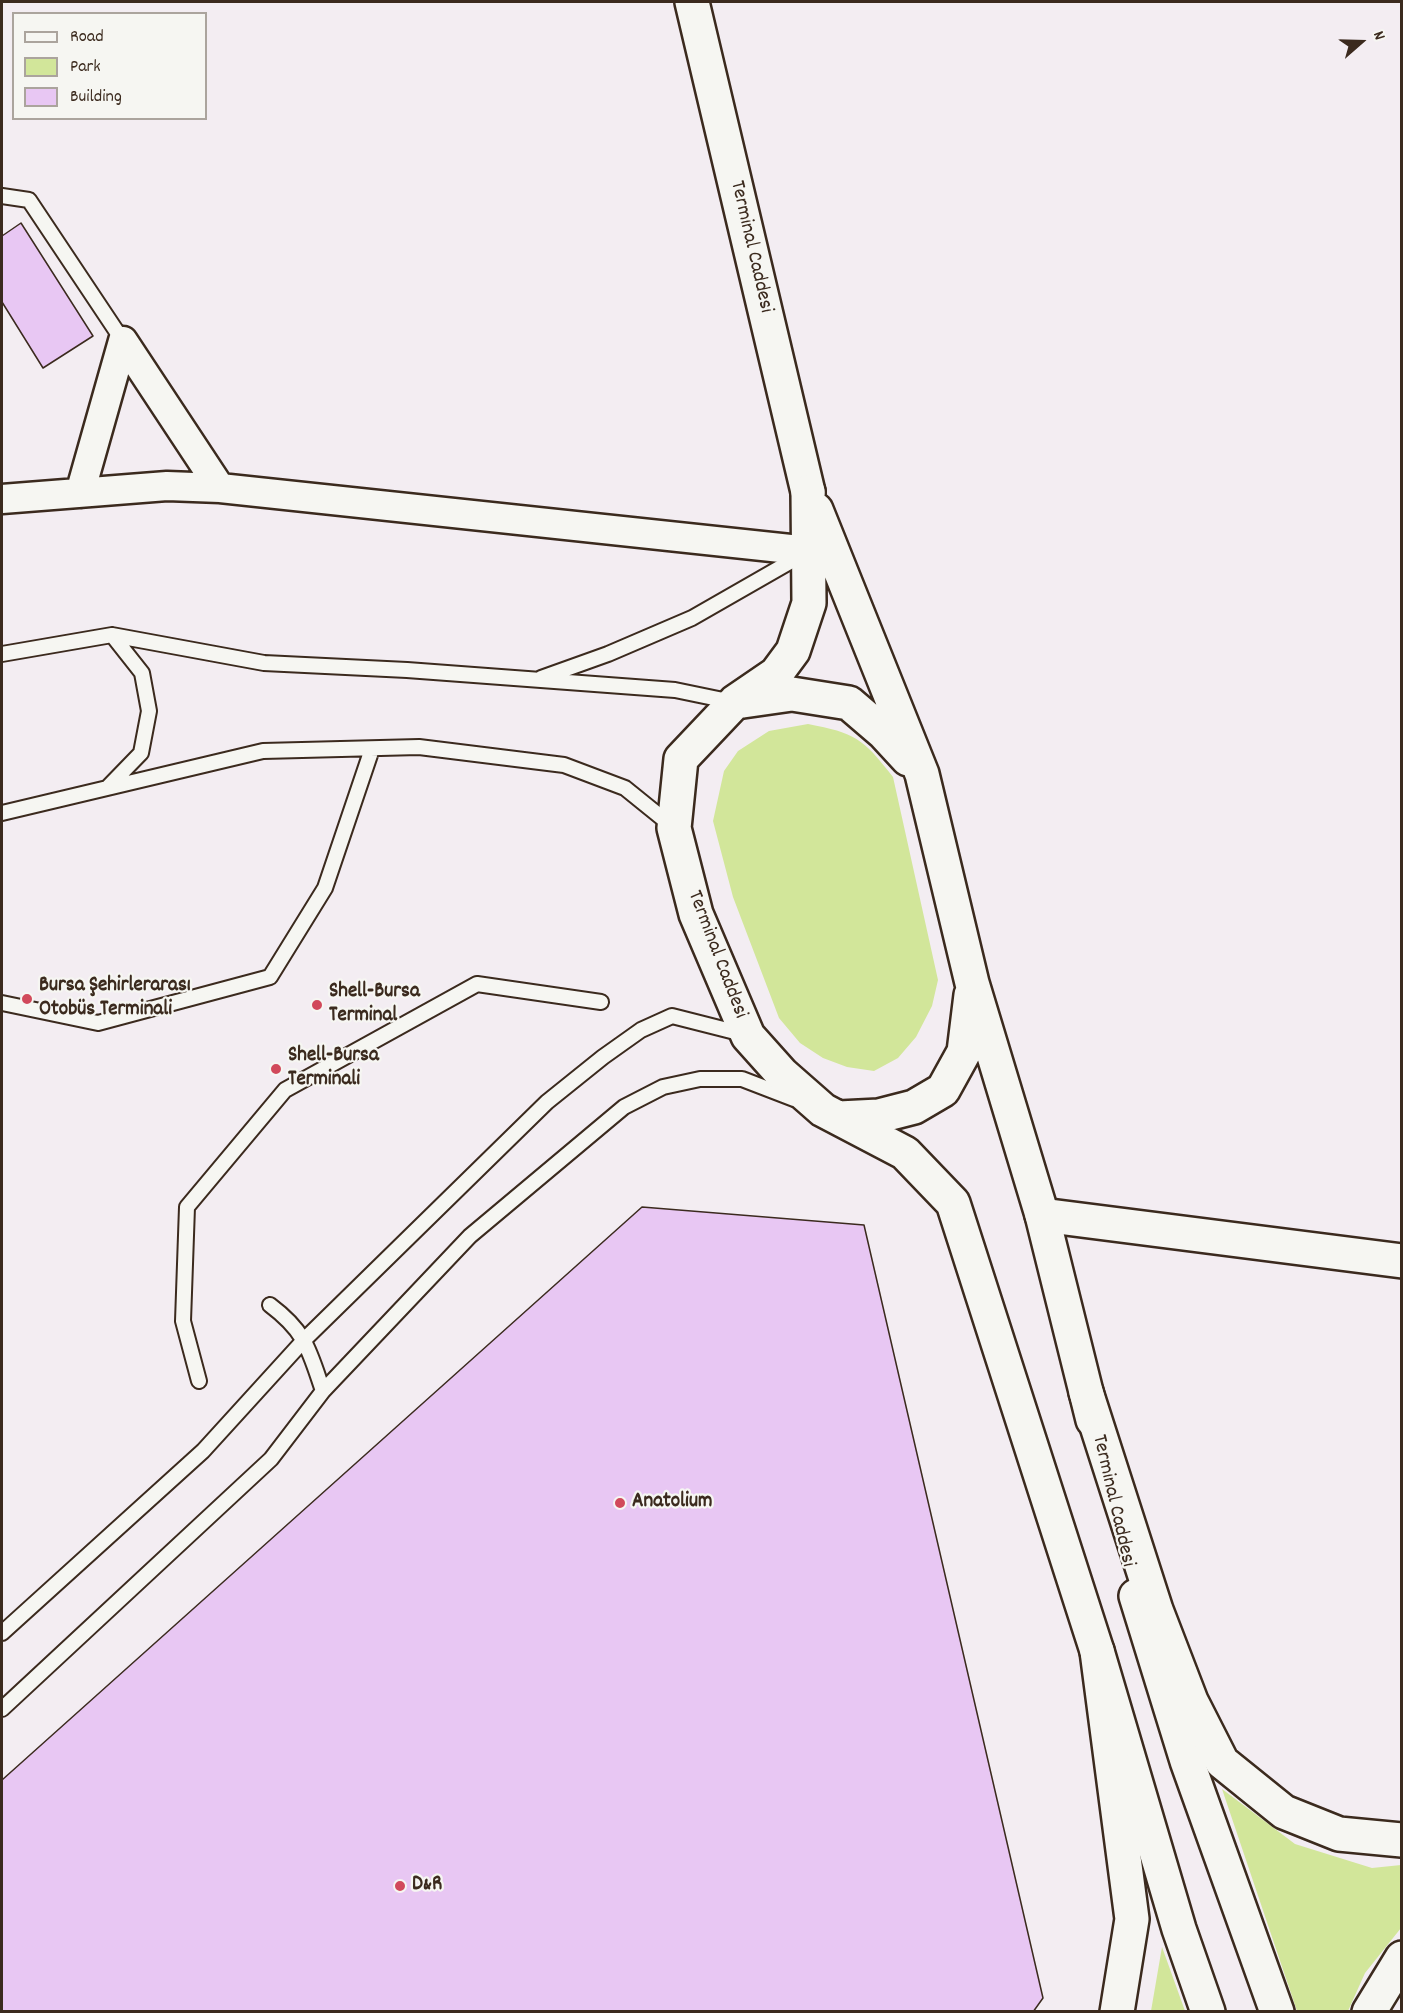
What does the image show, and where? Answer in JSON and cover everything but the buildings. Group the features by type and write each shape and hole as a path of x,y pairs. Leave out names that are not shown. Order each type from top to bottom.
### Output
{"main road":[{"name":"Terminal Caddesi","path":"692,2 808,492 922,774 972,983 1042,1215 1128,1569 1187,1761 1277,2012"},
{"name":"Terminal Caddesi","path":"808,492 809,603 793,651 776,674 735,702 681,759 674,828 696,914 748,1036 782,1074 831,1114 905,1153 953,1203 1096,1651 1179,1929 1208,2012"},
{"name":"Terminal Caddesi","path":"735,702 792,694 849,703 884,733 922,774"},
{"name":"Terminal Caddesi","path":"831,1114 879,1116 914,1107 943,1090 964,1052 972,983"},
{"path":"1042,1215 1401,1261"},
{"path":"1086,1392 1156,1610 1191,1701 1222,1761 1284,1812 1339,1834 1401,1840"},
{"path":"1096,1651 1132,1919 1117,2012"},
{"path":"1369,2012 1401,1958"}],"street":[{"path":"123,341 220,489"},
{"path":"80,493 123,341"},
{"path":"2,499 167,486 220,489 809,551"}],"lane":[{"path":"2,196 29,200 123,341"},
{"path":"533,681 608,654 692,618 809,551"},
{"path":"110,786 141,753 149,711 142,673 112,635"},
{"path":"2,654 112,635 264,663 407,670 675,690 735,702"},
{"path":"2,813 263,751 419,747 564,765 625,788 674,828"},
{"path":"2,1003 98,1023 270,977 325,888 372,749"},
{"path":"199,1380 183,1321 187,1207 285,1090 477,984 601,1002"},
{"path":"2,1633 203,1451 305,1339 548,1102 603,1057 640,1030 672,1016 748,1036"},
{"path":"2,1709 271,1459 323,1391 470,1236 624,1107 663,1087 691,1081 742,1079 831,1114"},
{"path":"270,1305 290,1320 305,1339 323,1391"}],"green space":[{"path":"808,724 848,734 857,739 874,754 893,777 938,980 932,1006 916,1037 898,1058 874,1071 847,1067 823,1058 800,1043 779,1018 733,897 713,821 724,771 738,751 769,731"},
{"path":"1222,1789 1295,1844 1372,1868 1401,1865 1401,1928 1365,1973 1348,2011 1297,2011"},
{"path":"1162,1947 1185,2011 1151,2011"}],"place":[{"name":"Bursa Şehirlerarası Otobüs Terminali","path":"27,999"},
{"name":"Shell-Bursa Terminal","path":"317,1005"},
{"name":"Shell-Bursa Terminali","path":"276,1069"},
{"name":"Anatolium","path":"620,1503"},
{"name":"D&R","path":"400,1886"}]}
